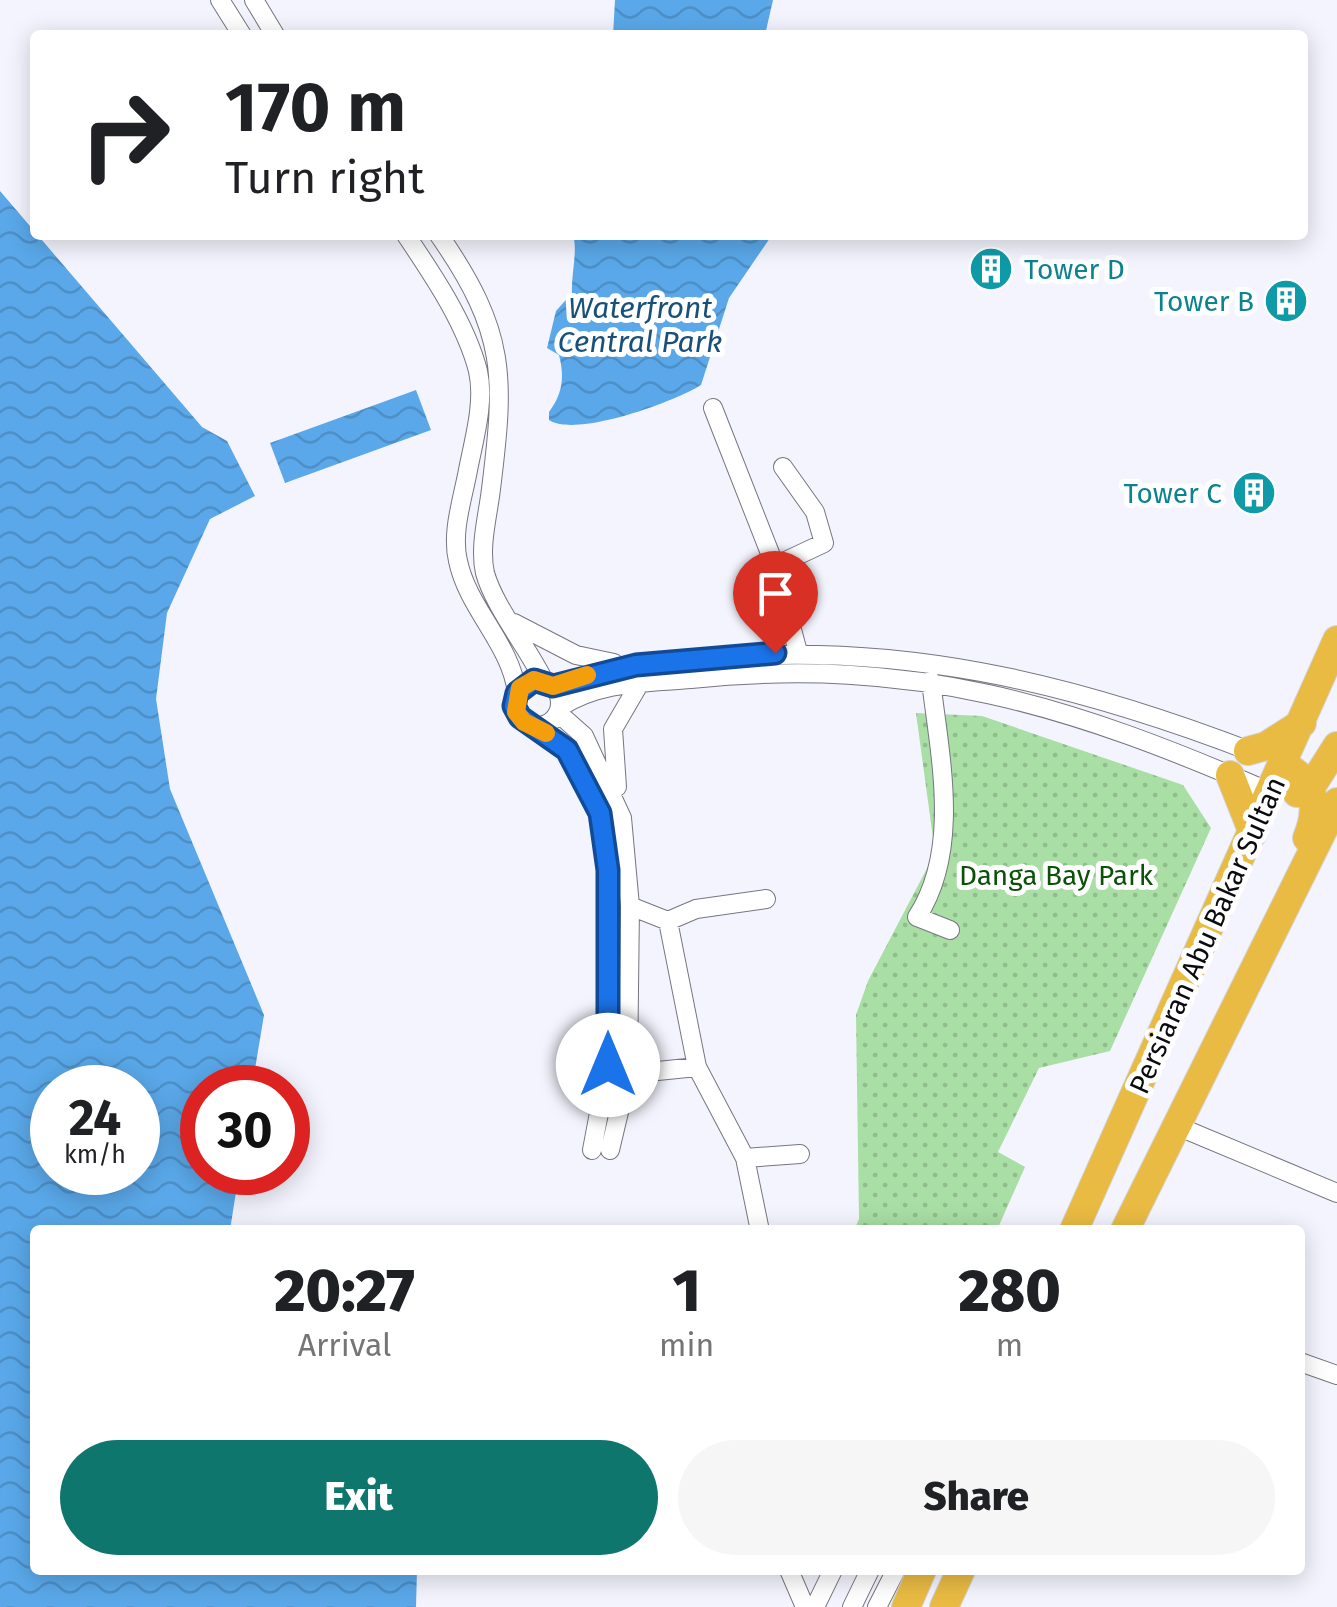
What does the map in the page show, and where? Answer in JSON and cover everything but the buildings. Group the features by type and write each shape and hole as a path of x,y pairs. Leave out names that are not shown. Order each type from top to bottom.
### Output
{"highway":[{"name":"Persiaran Abu Bakar Sultan","path":"1076,1225 1254,834 1337,640"},
{"path":"1248,751 1266,746 1302,723"},
{"path":"1272,793 1291,797 1311,787 1337,746"},
{"path":"1250,978 1316,808 1311,787 1284,765"},
{"path":"1230,774 1254,834"},
{"name":"Persiaran Abu Bakar Sultan","path":"1128,1225 1337,802"},
{"path":"906,1607 920,1575"},
{"path":"944,1607 959,1575"}],"street":[{"path":"220,0 239,30"},
{"path":"254,0 272,30"},
{"path":"409,240 428,267 478,373 479,408 456,536 465,585 514,670 514,706 520,717 567,750 583,774 600,813 608,870 608,1065 601,1150 628,1074 630,906 613,729 638,673"},
{"path":"443,240 490,327 501,368 501,409 484,549 485,574 548,683 559,710 584,736 622,818"},
{"path":"713,408 775,566 798,652"},
{"path":"775,566 824,543 815,512 784,467"},
{"path":"513,623 594,662 638,673 859,672 931,681 1044,706 1272,793"},
{"path":"517,693 526,683 798,652 864,654 984,670 1053,686 1284,765"},
{"path":"538,726 581,693 638,673"},
{"path":"931,681 943,857 934,891 917,918 950,930"},
{"path":"630,906 668,921 696,909 766,899"},
{"path":"668,921 697,1067 745,1158 759,1225"},
{"path":"628,1074 697,1067"},
{"path":"1177,1126 1337,1192"},
{"path":"745,1158 800,1154"},
{"path":"1067,1225 1096,1181"},
{"path":"1305,1364 1337,1375"},
{"path":"793,1575 804,1607"},
{"path":"815,1607 830,1575"},
{"path":"852,1607 868,1575"},
{"path":"877,1607 893,1575"}],"green space":[{"name":"Danga Bay Park","path":"916,713 982,716 1183,785 1211,828 1110,1051 1039,1068 998,1152 1025,1167 999,1225 856,1225 856,1015 868,981 935,853"}],"water":[{"path":"615,0 773,0 766,30 613,30"},
{"path":"0,191 30,226 30,240 42,240 202,427 227,441 255,496 210,519 167,613 156,699 170,789 264,1015 256,1065 180,1065 180,1195 236,1195 231,1225 30,1225 30,1575 417,1575 416,1607 0,1607"},
{"name":"Waterfront Central Park","path":"574,240 769,240 729,298 701,385 625,416 580,425 549,420 562,371 559,355 547,348 556,311 572,293"},
{"path":"416,390 431,430 285,483 270,443"}],"slow traffic":[{"path":"546,733 524,722 516,712 515,699 520,688 534,680 553,686 587,675"}],"place":[{"name":"Tower D","path":"991,269"},
{"name":"Tower B","path":"1286,301"},
{"name":"Tower C","path":"1254,493"}],"route":[{"path":"608,1065 608,870 600,813 583,774 567,750 538,726 524,722 516,712 517,693 534,680 553,686 636,665 775,653"}]}
